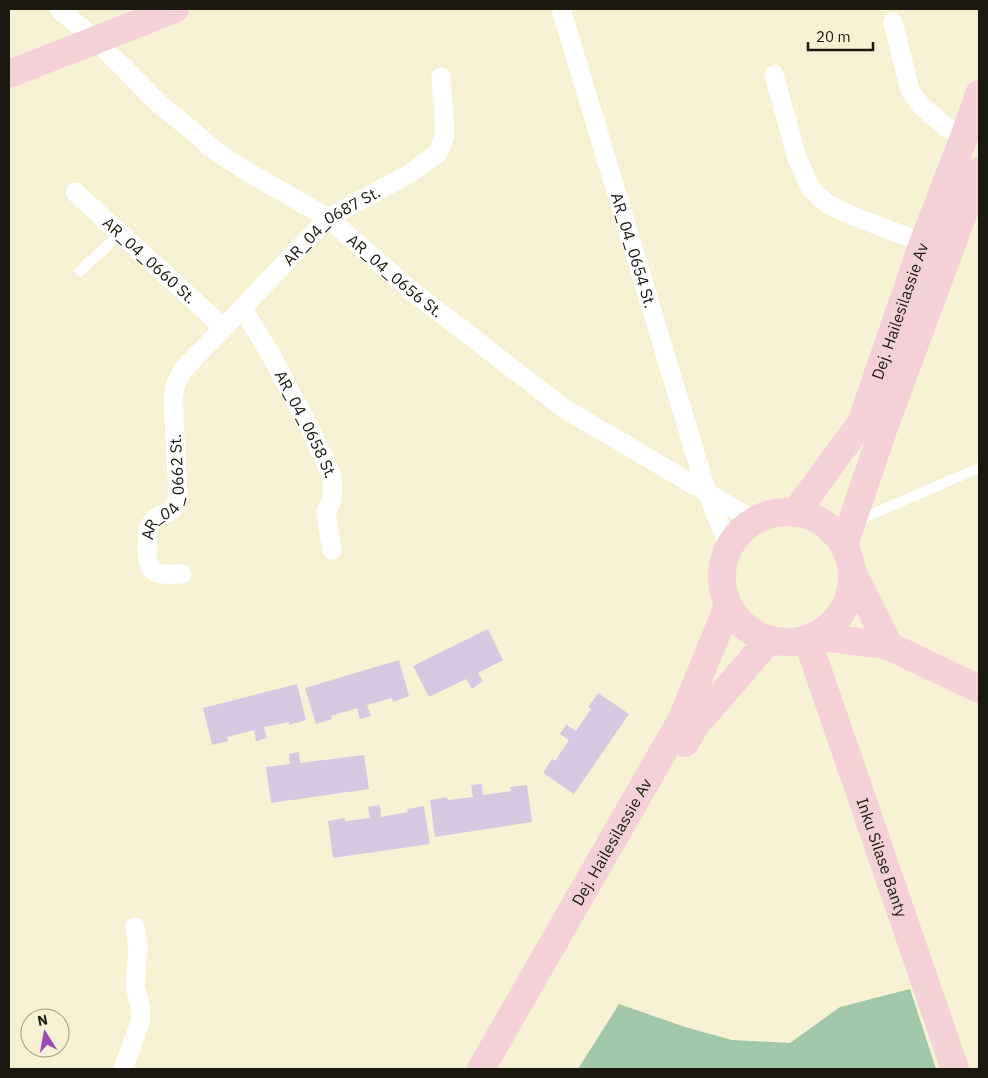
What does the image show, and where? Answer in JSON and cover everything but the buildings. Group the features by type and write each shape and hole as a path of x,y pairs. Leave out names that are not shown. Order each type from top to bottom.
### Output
{"main road":[{"path":"9,74 175,9"},
{"name":"Dej. Hailesilassie Av","path":"795,513 861,423 923,243 979,94"},
{"name":"Dej. Hailesilassie Av","path":"847,534 886,420 979,171"},
{"path":"810,640 831,625 844,609 851,590 852,571 847,534 836,534 821,522 809,516 795,513 772,514 755,521 740,533 729,548 724,560 722,588 728,606 745,627 769,640 788,642 810,640 889,646 979,689"},
{"path":"852,571 889,646"},
{"name":"Dej. Hailesilassie Av","path":"481,1069 682,719 728,606"},
{"name":"Dej. Hailesilassie Av","path":"501,1069 694,727 769,640"},
{"name":"Inku Silase Banty","path":"810,640 955,1069"}],"street":[{"name":"AR_04_0656 St.","path":"59,9 97,40 155,100 216,151 241,168 328,218 413,292 564,409 707,493"},
{"name":"AR_04_0654 St.","path":"560,9 707,493 729,548"},
{"path":"893,22 910,90 922,107 963,140"},
{"path":"774,75 798,158 811,189 826,204 923,243"},
{"name":"AR_04_0687 St.","path":"183,370 328,218 409,174 438,153 445,135 441,77"},
{"name":"AR_04_0660 St.","path":"75,192 224,328"},
{"name":"AR_04_0658 St.","path":"243,309 272,357 310,428 331,474 333,488 331,502 326,513 332,550"},
{"name":"AR_04_0662 St.","path":"182,574 165,575 154,572 148,566 147,550 150,524 159,515 172,512 178,495 173,398 176,383 183,370"},
{"path":"707,493 755,521"},
{"path":"123,1069 141,1020 141,1011 135,985 138,947 135,927"}],"lane":[{"path":"80,271 121,233"},
{"path":"847,534 979,468"}],"green space":[{"path":"910,989 936,1069 578,1069 619,1004 685,1027 732,1040 790,1043 840,1007"}]}
